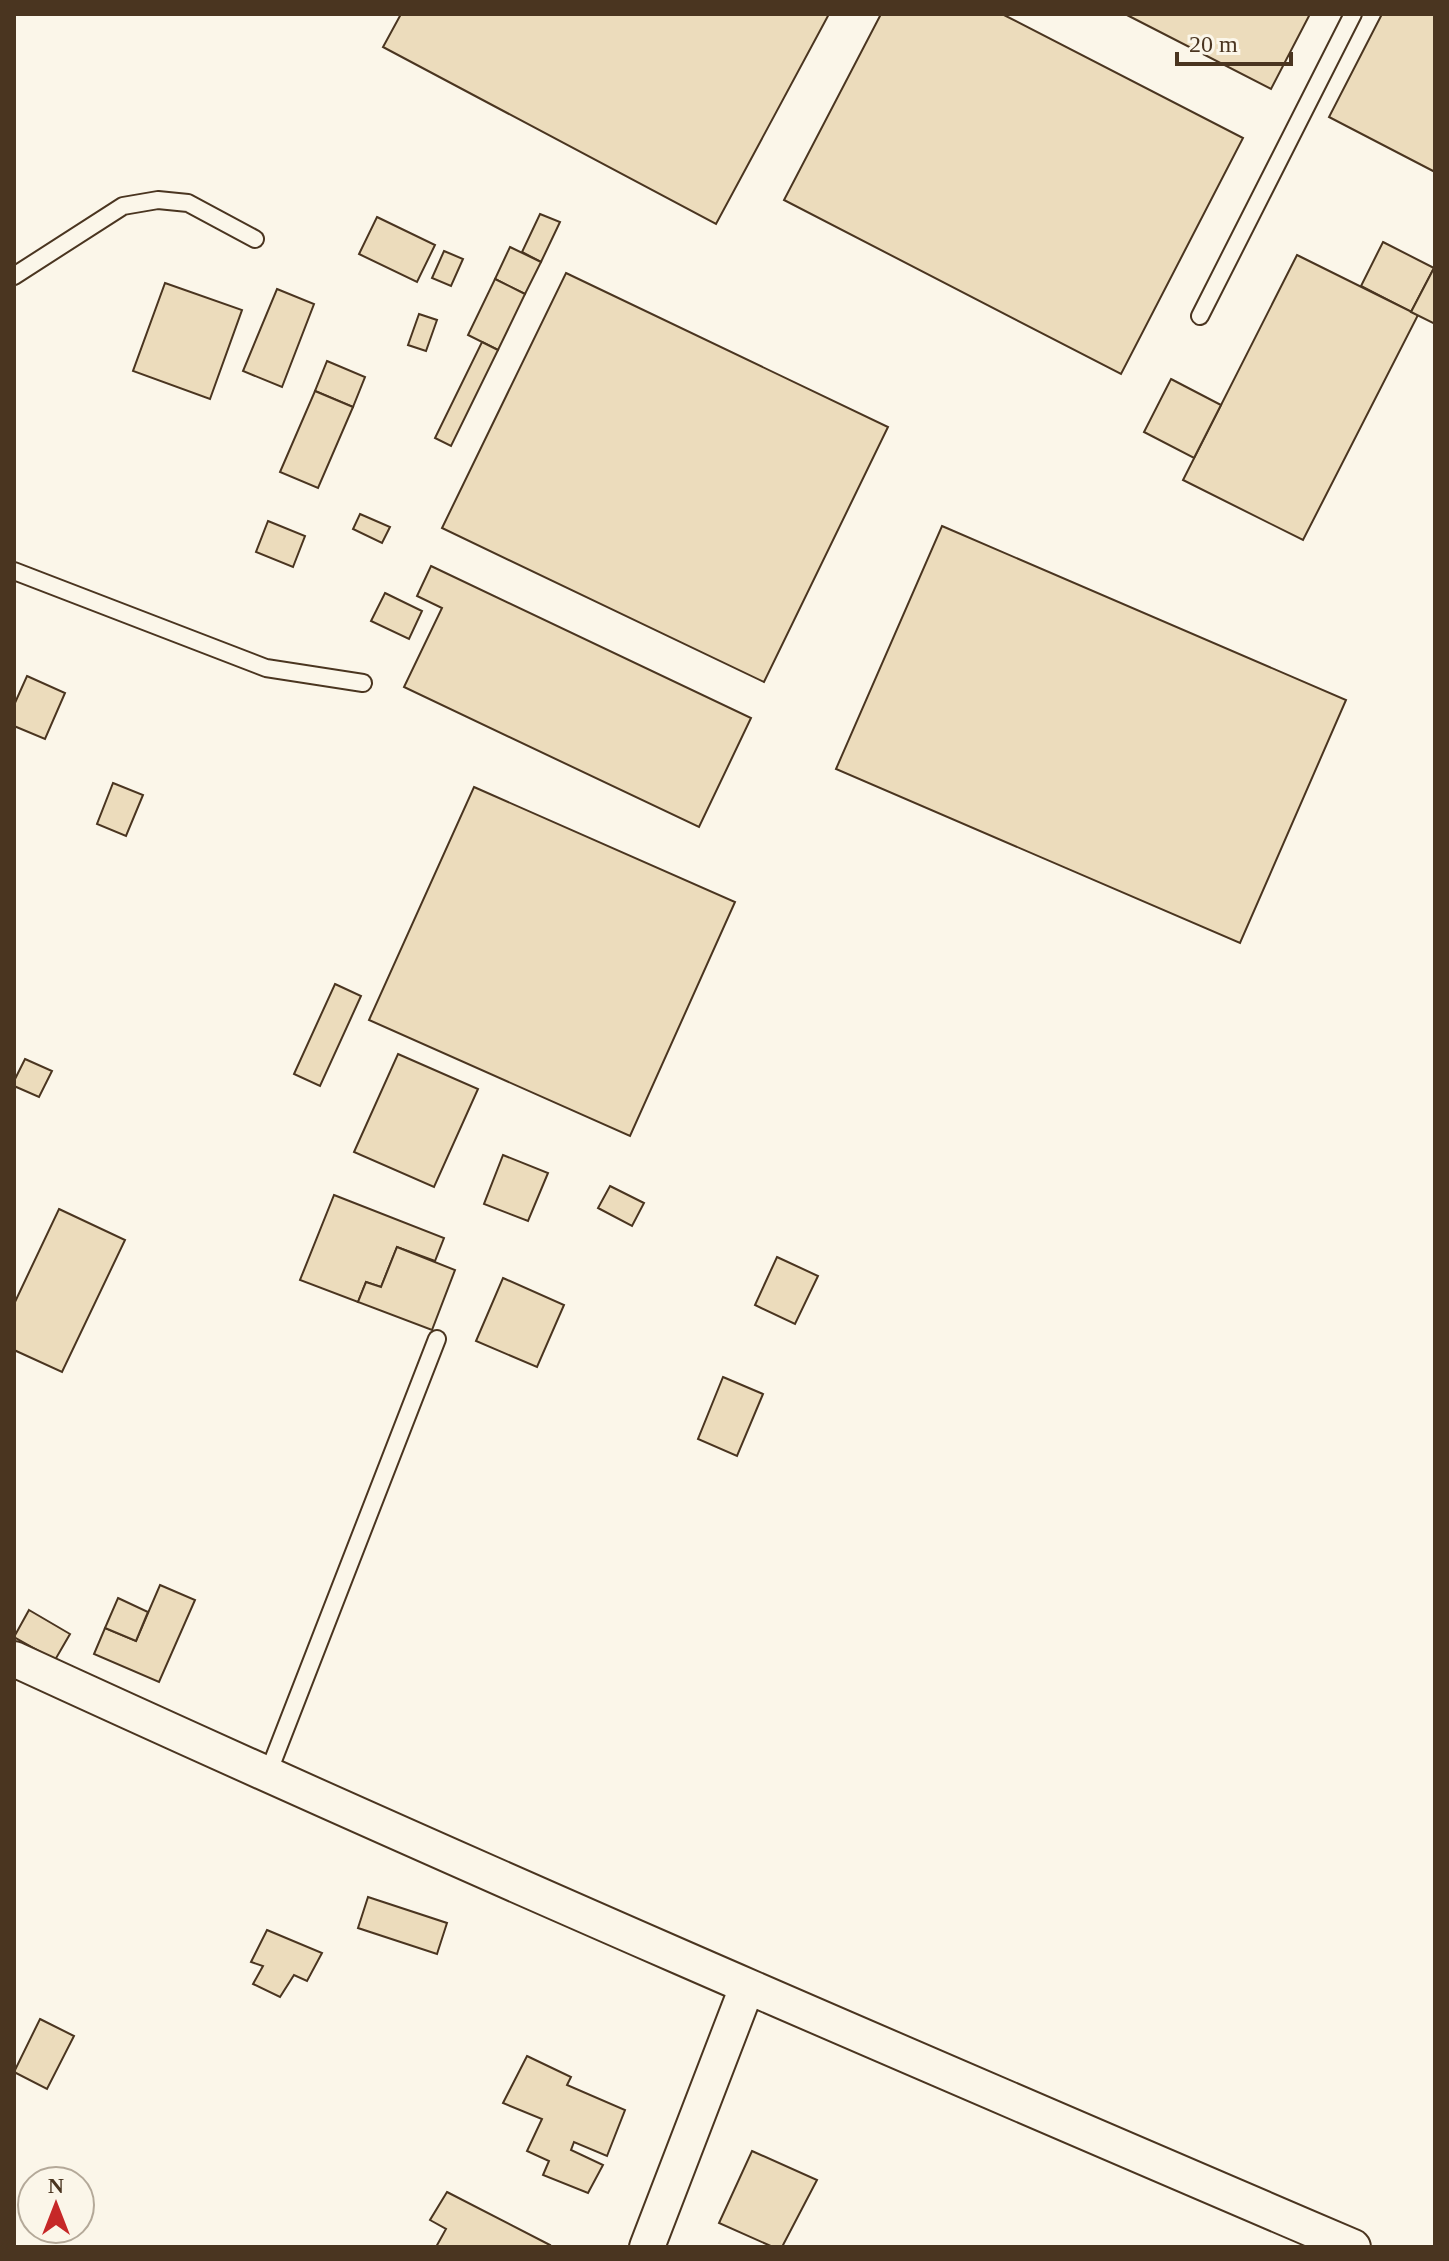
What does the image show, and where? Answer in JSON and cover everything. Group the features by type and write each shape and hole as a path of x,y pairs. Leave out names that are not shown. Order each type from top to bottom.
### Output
{"street":[{"path":"14,1659 267,1776 747,1987 1353,2247"},
{"path":"647,2247 747,1987"}],"lane":[{"path":"1200,316 1353,14"},
{"path":"14,276 123,206 158,200 188,203 255,239"},
{"path":"14,571 266,668 363,683"},
{"path":"267,1776 437,1339"}],"building":[{"path":"401,14 829,14 716,224 383,47"},
{"path":"881,14 1002,14 1243,138 1121,374 784,200"},
{"path":"1125,14 1310,14 1271,89"},
{"path":"1382,14 1435,14 1435,172 1329,117"},
{"path":"540,214 560,222 541,262 522,252"},
{"path":"377,217 435,245 417,282 359,254"},
{"path":"1383,242 1434,268 1411,312 1361,286"},
{"path":"510,247 541,262 525,294 495,279"},
{"path":"444,251 463,259 451,286 432,278"},
{"path":"1297,255 1418,315 1303,540 1183,480"},
{"path":"1435,269 1435,324 1411,312"},
{"path":"566,273 888,427 764,682 442,528"},
{"path":"495,279 525,294 498,350 468,335"},
{"path":"165,283 242,310 210,399 133,371"},
{"path":"277,289 314,304 282,387 243,371"},
{"path":"419,314 437,320 426,351 408,345"},
{"path":"482,342 498,350 451,446 435,438"},
{"path":"327,361 365,377 353,407 315,391"},
{"path":"1171,379 1221,405 1194,458 1144,432"},
{"path":"315,391 353,407 318,488 280,472"},
{"path":"360,514 390,527 382,543 353,529"},
{"path":"268,521 305,536 293,567 256,552"},
{"path":"942,526 1346,700 1240,943 836,769"},
{"path":"431,566 751,718 699,827 404,687 442,608 417,596"},
{"path":"385,593 422,611 409,639 371,621"},
{"path":"27,676 65,693 45,739 14,726 14,705"},
{"path":"113,783 143,795 126,836 97,824"},
{"path":"474,787 735,902 630,1136 369,1020"},
{"path":"335,984 361,996 320,1086 294,1074"},
{"path":"398,1054 478,1089 434,1187 354,1152"},
{"path":"25,1059 52,1071 39,1097 14,1086"},
{"path":"503,1155 548,1173 528,1221 484,1204"},
{"path":"610,1186 644,1203 632,1226 598,1208"},
{"path":"334,1195 444,1238 435,1261 397,1247 381,1287 366,1282 358,1302 300,1280"},
{"path":"59,1209 125,1240 62,1372 14,1350 14,1304"},
{"path":"397,1247 455,1270 432,1330 358,1302 366,1282 381,1287"},
{"path":"777,1257 818,1276 795,1324 755,1305"},
{"path":"503,1278 564,1305 537,1367 476,1341"},
{"path":"723,1377 763,1394 737,1456 698,1439"},
{"path":"160,1585 195,1600 159,1682 94,1654 105,1628 136,1641"},
{"path":"118,1598 148,1612 136,1641 105,1628"},
{"path":"29,1610 70,1634 55,1660 14,1637"},
{"path":"368,1897 447,1923 437,1954 358,1928"},
{"path":"267,1930 322,1953 307,1981 294,1975 280,1997 253,1984 263,1966 251,1962"},
{"path":"40,2019 74,2036 47,2089 14,2072"},
{"path":"527,2056 571,2077 567,2085 625,2110 607,2156 574,2142 571,2150 603,2165 588,2193 543,2175 549,2161 527,2151 542,2119 503,2103"},
{"path":"752,2151 817,2180 782,2247 773,2247 719,2223"},
{"path":"447,2192 549,2247 436,2247 446,2229 430,2220"}]}
